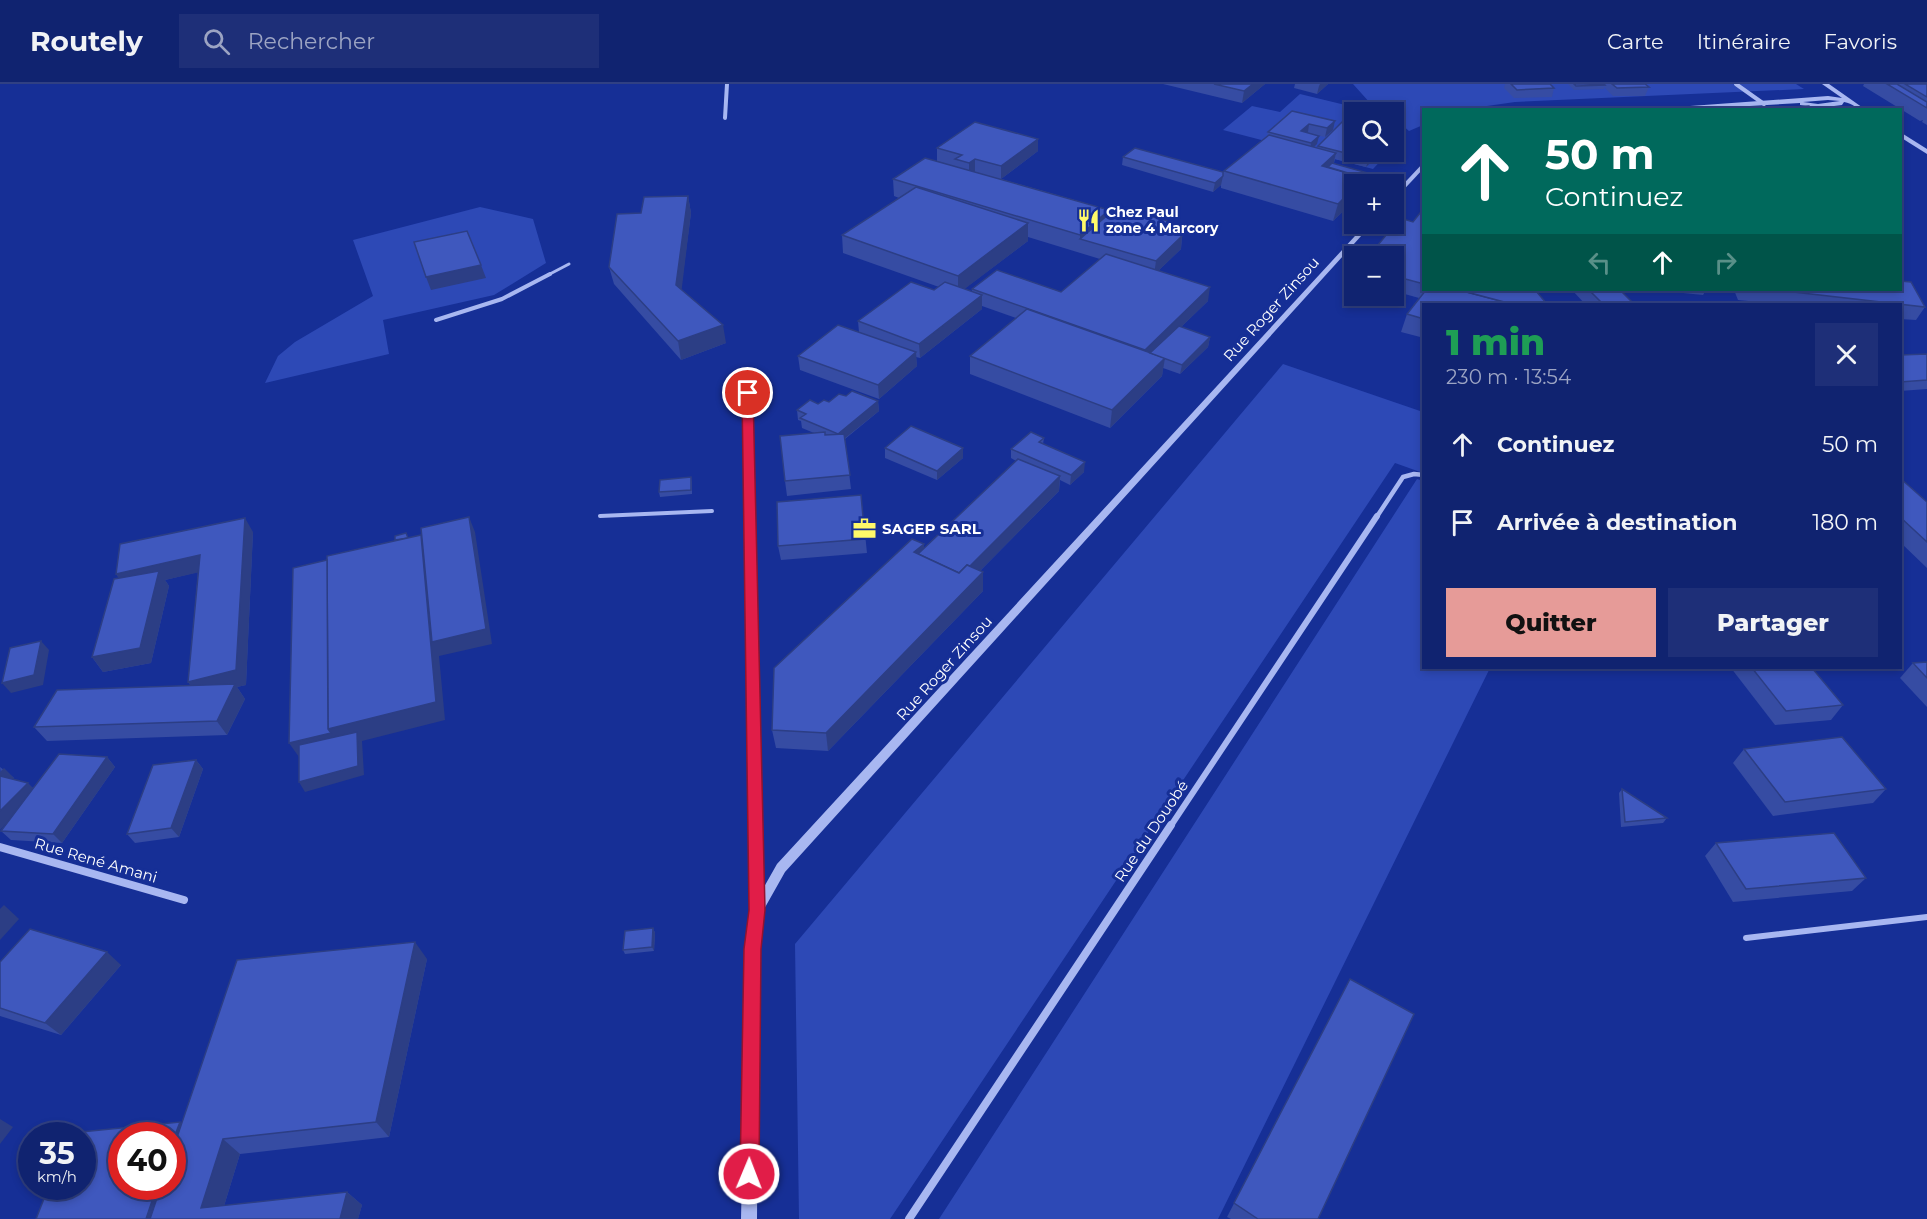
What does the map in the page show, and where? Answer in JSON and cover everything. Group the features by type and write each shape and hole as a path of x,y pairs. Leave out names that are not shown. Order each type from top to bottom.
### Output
{"street":[{"path":"724,118 727,84"},
{"path":"1736,84 1764,104"},
{"path":"1789,102 1820,87 1860,108"},
{"path":"1680,108 1789,102 1818,106 1838,105 1850,101"},
{"path":"1789,102 1806,108"},
{"path":"1902,135 1927,152"},
{"path":"1902,141 1917,146"},
{"path":"1404,186 1422,166"},
{"name":"Rue Roger Zinsou","path":"749,1219 753,949 757,910 781,868 1360,234"},
{"name":"Rue du Douobé","path":"909,1219 1403,477 1414,474 1422,476"},
{"name":"Rue René Amani","path":"0,847 184,900"}],"lane":[{"path":"436,320 502,299 568,264"},
{"path":"748,393 757,910"},
{"path":"600,516 712,511"},
{"path":"1746,938 1927,917"}],"shaded area":[{"path":"1353,84 1796,84 1804,89 1515,102 1473,108 1422,108 1422,125 1409,131 1404,127 1404,102 1369,102"},
{"path":"1300,94 1344,105 1344,161 1223,130 1252,106 1280,112"},
{"path":"1346,162 1380,162 1373,169"},
{"path":"480,207 533,219 546,263 494,295 383,320 389,354 265,383 278,356 295,342 373,296 353,240"},
{"path":"1283,364 1422,412 1422,473 1395,463 890,1219 799,1219 795,944"},
{"path":"1417,479 1422,480 1422,669 1490,669 1218,1219 939,1219"}],"building":[{"path":"1214,84 1253,84 1244,91"},
{"path":"1511,84 1550,84 1554,88 1517,90"},
{"path":"1574,84 1604,84 1605,85 1576,86"},
{"path":"1612,84 1645,84 1649,87 1617,88"},
{"path":"1887,84 1897,84 1927,102 1927,108"},
{"path":"1905,84 1927,84 1927,97"},
{"path":"1809,106 1812,108 1776,108"},
{"path":"1292,111 1335,121 1327,128 1309,124 1301,131 1319,136 1311,143 1268,132"},
{"path":"1343,121 1344,121 1344,153 1318,146"},
{"path":"975,122 1038,139 1001,166 975,159 969,163 955,159 962,155 937,148"},
{"path":"1269,135 1336,153 1322,166 1351,174 1344,174 1344,198 1338,204 1224,171"},
{"path":"1135,148 1223,172 1223,176 1215,183 1123,157"},
{"path":"925,158 1109,210 1080,235 893,179"},
{"path":"1332,163 1371,174 1352,174 1328,167"},
{"path":"916,187 1028,223 958,276 842,235"},
{"path":"688,196 676,285 723,325 678,341 609,267 617,214 641,213 644,197"},
{"path":"1117,207 1168,221 1160,229 1182,236 1156,261 1080,239"},
{"path":"1422,211 1422,283 1404,279 1404,246 1377,246 1387,234 1404,234 1404,219 1413,222"},
{"path":"467,231 481,265 426,277 414,242"},
{"path":"1106,254 1210,287 1145,350 972,289 997,270 1061,292"},
{"path":"1902,281 1911,282 1925,307 1785,291 1902,291"},
{"path":"911,282 934,290 945,282 982,295 919,344 858,321"},
{"path":"1425,291 1463,291 1508,303 1422,303 1422,318 1407,314"},
{"path":"1463,291 1536,291 1546,303 1508,303"},
{"path":"1590,291 1621,291 1633,303 1602,303"},
{"path":"1027,309 1165,358 1112,410 970,356"},
{"path":"838,325 916,352 878,385 798,356"},
{"path":"1179,326 1210,337 1182,365 1150,353"},
{"path":"1927,354 1927,380 1902,382 1902,355"},
{"path":"852,391 878,401 838,434 800,418 806,414 797,410 810,400 818,404 824,400 829,402 839,394 846,396"},
{"path":"911,426 963,448 937,471 885,448"},
{"path":"825,432 825,435 844,434 850,475 785,481 780,436"},
{"path":"1031,432 1044,438 1039,442 1085,462 1071,475 1011,449"},
{"path":"1018,459 1060,476 970,566 967,565 959,573 918,554"},
{"path":"691,477 691,490 659,492 660,480"},
{"path":"1902,480 1927,502 1927,542 1902,519"},
{"path":"861,495 865,539 778,546 777,502"},
{"path":"469,517 486,629 432,642 421,528"},
{"path":"245,518 236,670 188,682 200,555 116,574 120,544"},
{"path":"406,533 408,538 395,540 395,536"},
{"path":"421,535 436,702 328,729 327,556"},
{"path":"912,539 924,544 914,552 959,573 967,565 983,572 826,733 772,730 774,668"},
{"path":"327,560 328,729 331,733 289,743 293,568"},
{"path":"159,571 140,648 92,657 114,579"},
{"path":"41,641 34,675 2,683 10,648"},
{"path":"1927,662 1927,678 1913,663"},
{"path":"1753,669 1813,669 1843,705 1786,711"},
{"path":"235,684 217,721 34,727 57,690"},
{"path":"357,732 358,766 299,782 299,745"},
{"path":"1842,737 1886,789 1785,802 1744,749"},
{"path":"59,754 107,757 53,834 1,831"},
{"path":"196,760 171,828 127,834 153,765"},
{"path":"0,776 28,783 0,811"},
{"path":"1622,789 1667,818 1625,822"},
{"path":"1834,833 1866,878 1746,889 1716,843"},
{"path":"653,928 652,947 623,950 625,931"},
{"path":"30,929 107,952 45,1023 0,1008 0,962"},
{"path":"415,942 376,1122 223,1139 201,1208 347,1192 340,1219 150,1219 156,1200 186,1200 186,1122 182,1122 237,960"},
{"path":"1350,979 1414,1014 1318,1219 1258,1219 1234,1203"},
{"path":"108,1129 108,1200 152,1200 146,1219 36,1219 43,1200 96,1200 96,1130"}],"place":[{"name":"Chez Paul zone 4 Marcory","path":"1088,220"},
{"name":"SAGEP SARL","path":"864,528"}],"route":[{"path":"748,393 757,910 753,949 749,1174"}]}
